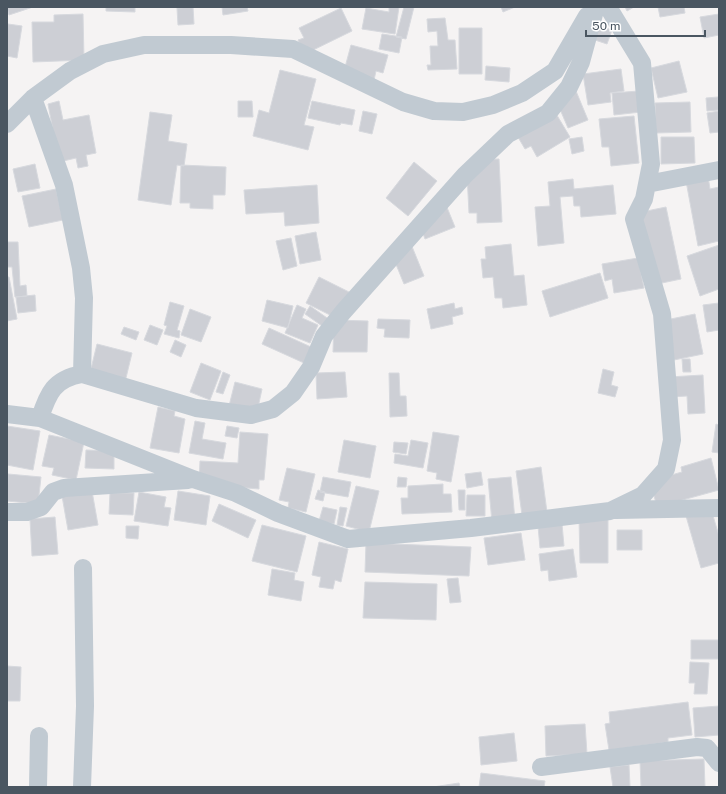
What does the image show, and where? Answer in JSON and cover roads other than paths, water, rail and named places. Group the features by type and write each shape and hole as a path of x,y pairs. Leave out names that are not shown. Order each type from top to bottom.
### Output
{"street":[{"path":"7,124 33,98 70,71 103,54 144,45 231,45 293,49 403,102 434,111 463,112 493,105 522,93 555,71 592,7"},
{"path":"40,418 46,399 56,384 72,376 82,374 94,376 196,408 251,415 273,409 293,393 311,367 324,336 343,312 465,175 508,134 548,113 569,87 581,62 596,7"},
{"path":"608,7 642,63 651,164 644,199 634,219 662,314 672,440 666,469 643,495 610,511"},
{"path":"33,98 64,185 81,268 84,298 82,374"},
{"path":"647,184 719,170"},
{"path":"7,414 40,418 193,479 236,493 278,513 348,539 471,528 610,511 719,508"},
{"path":"7,512 27,512 41,507 53,492 64,488 193,479"},
{"path":"82,787 85,706 83,568"},
{"path":"38,736 38,787"},
{"path":"541,767 697,747 707,748 719,763"}]}
